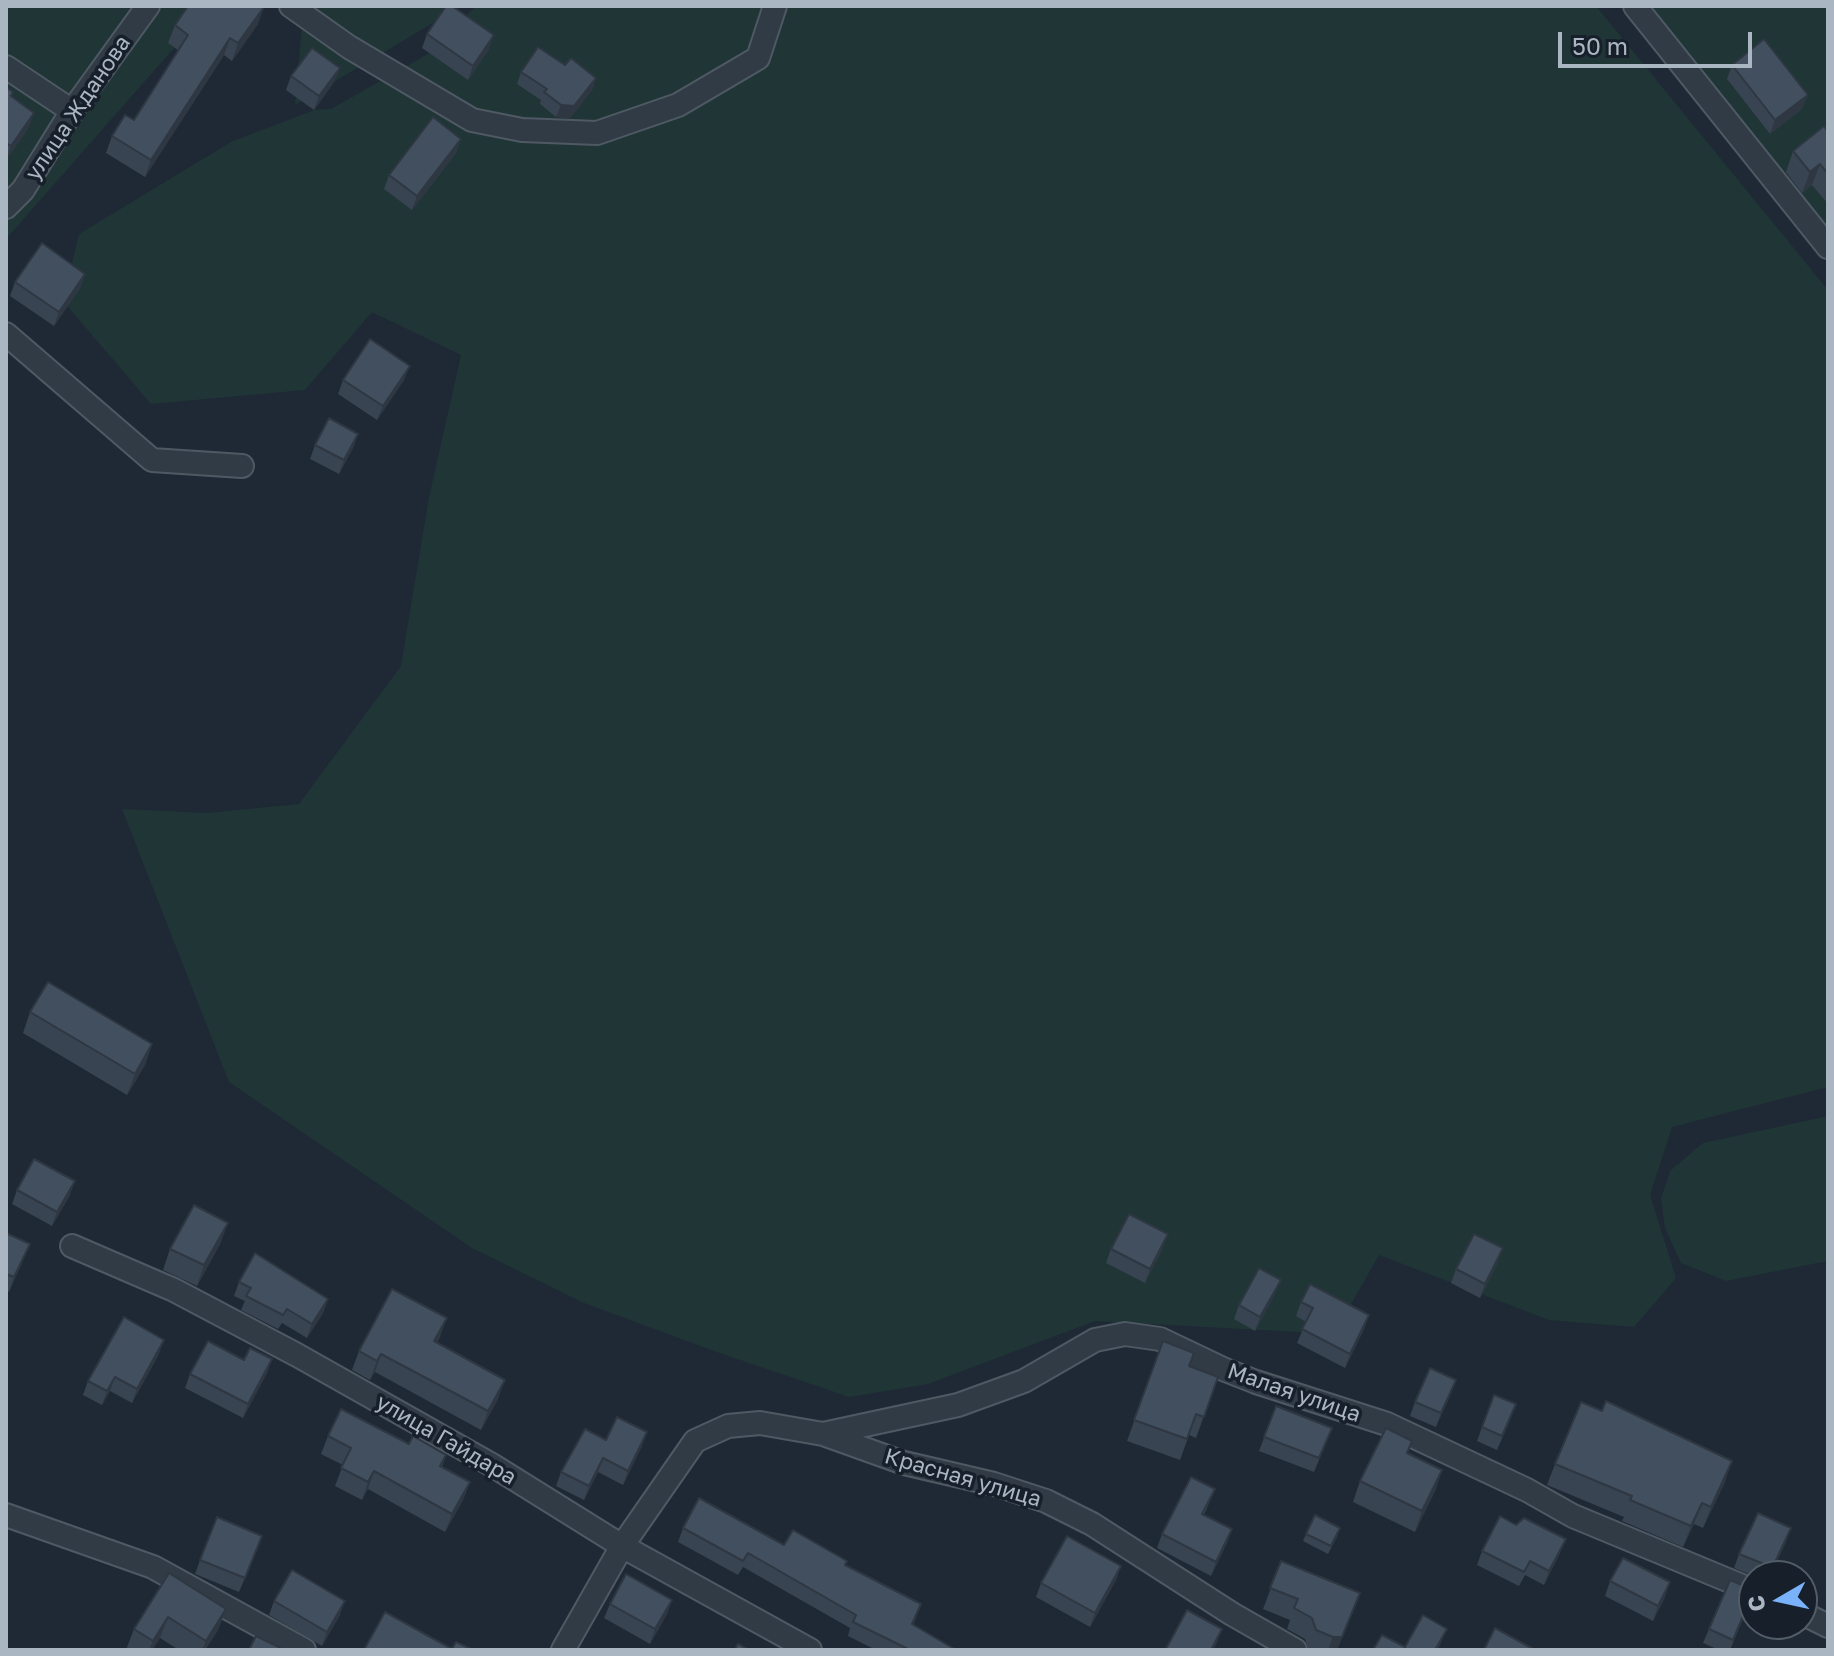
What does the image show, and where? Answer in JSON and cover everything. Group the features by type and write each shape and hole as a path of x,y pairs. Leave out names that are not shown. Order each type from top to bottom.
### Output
{"street":[{"name":"улица Жданова","path":"6,207 23,190 72,111 148,6"},
{"path":"291,6 349,47 472,120 522,130 597,133 678,105 758,58 775,6"},
{"path":"1635,6 1828,247"},
{"path":"6,67 72,111"},
{"path":"6,334 152,460 242,466"},
{"name":"улица Гайдара","path":"72,1246 174,1290 297,1355 492,1465 622,1546 810,1650"},
{"name":"Малая улица","path":"823,1434 958,1405 1024,1381 1095,1340 1125,1334 1160,1339 1256,1382 1387,1424 1527,1490 1573,1516 1738,1584"},
{"name":"Красная улица","path":"622,1546 695,1441 728,1426 760,1423 823,1434 904,1463 994,1484 1046,1501 1092,1524 1232,1614 1295,1650"},
{"path":"6,1515 153,1567 304,1650"},
{"path":"563,1650 622,1546"}],"green space":[{"path":"6,6 211,6 6,239"},
{"path":"296,6 457,6 295,105 303,14"},
{"path":"476,6 1596,6 1828,290 1828,1087 1672,1127 1650,1195 1676,1278 1634,1327 1549,1320 1379,1255 1334,1334 1095,1321 928,1384 849,1397 584,1303 472,1248 229,1082 122,809 206,813 299,804 401,666 429,497 461,355 372,312 305,390 151,404 63,301 79,234 231,142 314,110 331,109 428,54"},
{"path":"1645,6 1828,6 1828,238"},
{"path":"1828,1116 1828,1261 1726,1281 1681,1263 1665,1228 1661,1199 1670,1171 1703,1143"}],"building":[{"path":"188,6 264,7 238,43 230,38 151,160 112,136 125,115 134,120 188,35 175,25"},
{"path":"446,6 452,6 494,35 473,66 427,34"},
{"path":"1764,39 1808,95 1775,120 1732,65"},
{"path":"538,47 565,65 571,58 596,78 574,106 561,105 544,92 547,89 521,72"},
{"path":"312,48 340,68 319,96 291,76"},
{"path":"6,87 13,92 11,96 34,113 11,146 6,143"},
{"path":"433,117 461,139 417,196 389,175"},
{"path":"1824,126 1828,132 1828,174 1820,164 1810,172 1793,151"},
{"path":"42,243 85,274 59,312 15,282"},
{"path":"370,339 410,366 383,406 343,380"},
{"path":"329,418 358,434 344,460 315,445"},
{"path":"48,982 152,1044 135,1074 30,1012"},
{"path":"34,1159 75,1181 57,1212 17,1190"},
{"path":"194,1205 228,1223 204,1265 170,1249"},
{"path":"1129,1214 1168,1234 1150,1269 1111,1249"},
{"path":"6,1233 30,1244 14,1277 6,1274"},
{"path":"1474,1234 1503,1248 1485,1284 1456,1269"},
{"path":"255,1253 328,1299 312,1324 287,1309 283,1315 246,1296 251,1288 239,1282"},
{"path":"1259,1268 1281,1280 1260,1317 1239,1305"},
{"path":"1310,1284 1369,1315 1350,1354 1302,1329 1313,1308 1301,1302"},
{"path":"392,1289 447,1318 434,1341 505,1380 488,1411 381,1354 377,1361 359,1351"},
{"path":"124,1317 164,1340 137,1389 115,1377 107,1391 88,1381"},
{"path":"208,1341 244,1360 250,1348 272,1359 248,1404 190,1374"},
{"path":"1163,1341 1194,1353 1189,1366 1218,1377 1204,1417 1196,1414 1187,1439 1134,1420"},
{"path":"1430,1368 1456,1380 1441,1413 1415,1402"},
{"path":"1494,1395 1516,1404 1502,1436 1482,1427"},
{"path":"1606,1401 1732,1461 1711,1507 1702,1503 1691,1526 1630,1500 1632,1496 1555,1464 1581,1402 1602,1411"},
{"path":"1276,1406 1332,1428 1319,1458 1264,1437"},
{"path":"341,1409 409,1444 413,1436 446,1455 440,1466 470,1482 452,1514 374,1471 368,1482 341,1468 351,1448 328,1436"},
{"path":"617,1417 647,1432 628,1471 603,1458 589,1486 561,1472 585,1429 606,1440"},
{"path":"1386,1428 1412,1441 1407,1453 1442,1470 1422,1511 1360,1481"},
{"path":"1191,1477 1215,1489 1202,1514 1232,1529 1216,1562 1162,1534"},
{"path":"699,1498 784,1545 793,1530 847,1561 845,1565 921,1604 912,1624 956,1650 910,1650 853,1622 856,1615 748,1553 743,1561 683,1528"},
{"path":"1758,1513 1791,1528 1776,1560 1754,1560 1739,1554"},
{"path":"1315,1515 1340,1528 1331,1546 1306,1534"},
{"path":"1500,1516 1516,1525 1524,1518 1566,1539 1549,1571 1530,1561 1524,1572 1482,1551"},
{"path":"217,1517 262,1536 245,1578 200,1560"},
{"path":"1067,1536 1121,1566 1095,1613 1041,1583"},
{"path":"1623,1558 1670,1582 1658,1606 1610,1581"},
{"path":"1281,1561 1360,1593 1342,1637 1316,1630 1312,1618 1294,1608 1298,1599 1270,1588"},
{"path":"292,1570 345,1601 327,1632 274,1601"},
{"path":"169,1573 226,1609 206,1641 168,1617 153,1641 134,1629"},
{"path":"626,1574 672,1600 655,1629 610,1604"},
{"path":"1730,1580 1738,1583 1738,1628 1733,1640 1709,1629"},
{"path":"1187,1610 1222,1629 1211,1650 1166,1649"},
{"path":"385,1612 452,1649 456,1642 473,1650 364,1650"},
{"path":"1423,1615 1447,1629 1435,1650 1373,1650 1382,1635 1405,1647"},
{"path":"1495,1628 1535,1650 1484,1650"},
{"path":"256,1636 285,1650 249,1650"},
{"path":"738,1644 749,1650 735,1650"}]}
